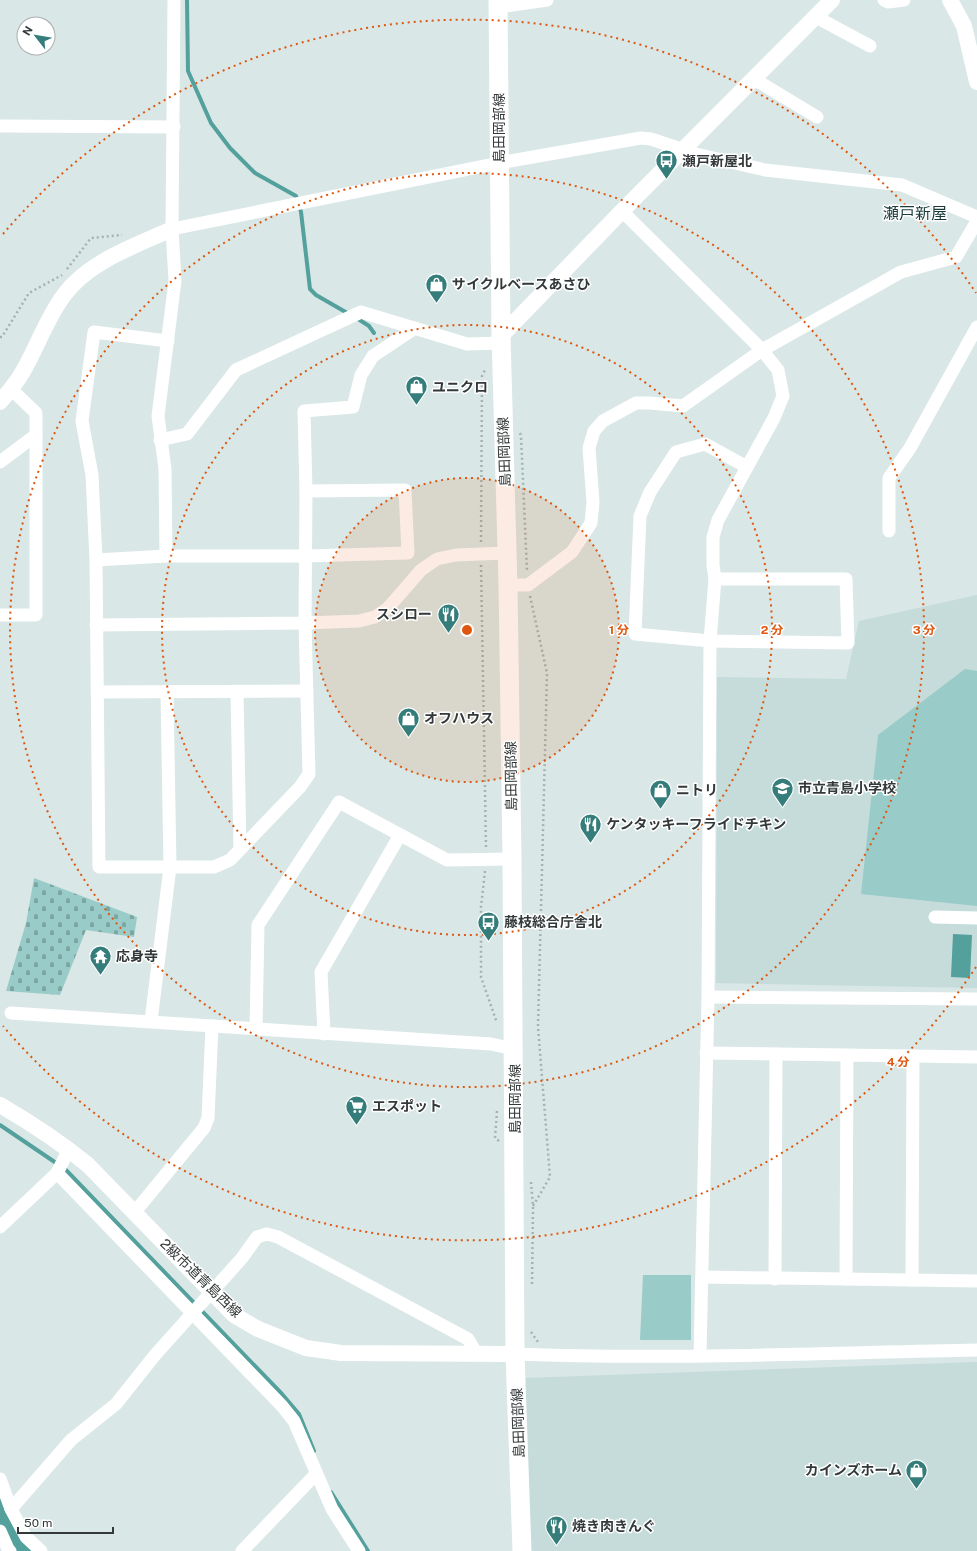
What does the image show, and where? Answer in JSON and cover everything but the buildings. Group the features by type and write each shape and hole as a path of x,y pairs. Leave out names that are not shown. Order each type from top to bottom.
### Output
{"main road":[{"name":"島田岡部線","path":"498,4 501,340 508,585 512,860 515,1354 522,1551"}],"street":[{"path":"166,556 165,469 158,416 175,280 172,229 174,0"},
{"path":"498,4 547,0"},
{"path":"160,440 187,434 236,370 361,312 467,344 501,340 622,211 832,0"},
{"path":"884,0 888,2 904,0"},
{"path":"950,0 964,26 977,82"},
{"path":"816,17 870,46"},
{"path":"754,79 817,117"},
{"path":"0,126 174,127"},
{"path":"0,402 22,372 51,315 64,294 80,278 96,266 172,229 499,163 641,138 651,139 684,150 765,170 902,185 977,217"},
{"path":"622,211 762,350 778,370 783,396 774,418 718,520 713,537 713,565 715,579 710,641 708,996 700,1355"},
{"path":"508,585 528,585 572,552 591,523 593,502 589,448 594,431 603,421 636,403 683,406 762,350 901,272 956,257 977,221"},
{"path":"889,531 889,478 910,448 977,327"},
{"path":"168,341 94,332 82,420 92,475 96,560 99,866 214,867 230,860 300,788 309,774 305,623 306,491 304,411 353,407 361,375 373,356 415,328"},
{"path":"0,615 36,615 36,413 11,389"},
{"path":"0,462 36,435"},
{"path":"715,579 846,579 848,643 710,641 635,634 640,516 650,492 676,452 705,444 747,467"},
{"path":"96,560 166,556 306,556 408,553 405,490 306,491"},
{"path":"96,625 359,621 375,617 388,608 421,570 437,559 456,555 507,553"},
{"path":"98,692 307,691"},
{"path":"151,1021 170,867 167,692"},
{"path":"237,692 240,850"},
{"path":"256,1029 258,925 339,802 447,860 512,860"},
{"path":"324,1034 321,972 400,835"},
{"path":"935,917 977,918"},
{"path":"708,996 977,999"},
{"path":"11,1013 491,1044 514,1048"},
{"path":"134,1213 204,1128 208,1118 212,1026"},
{"path":"706,1052 977,1057"},
{"path":"775,1278 776,1054"},
{"path":"846,1279 847,1055"},
{"path":"912,1280 914,1057"},
{"name":"2級市道青島西線","path":"0,1105 31,1122 88,1165 234,1315 246,1322 306,1348 341,1353 515,1354"},
{"path":"0,1227 57,1172 69,1150"},
{"path":"57,1172 294,1420 332,1509 359,1551"},
{"path":"11,1509 71,1440 116,1404 192,1313 242,1258 257,1237 268,1234 278,1237 468,1339 477,1354"},
{"path":"702,1277 977,1281"},
{"path":"515,1354 571,1356 700,1355 977,1350"},
{"path":"242,1551 316,1474"},
{"path":"0,1480 11,1509 26,1537 41,1551"},
{"path":"0,1531 9,1551 26,1537"}],"path":[{"path":"487,364 482,376 481,554 486,860 481,907 481,977 499,1028"},
{"path":"519,430 521,436 528,585 547,673 538,1027 550,1177 533,1206 532,1293"},
{"path":"531,1324 531,1332 539,1343"}],"shaded area":[{"path":"977,595 977,988 716,983 717,677 846,679 859,621"},
{"path":"953,934 972,935 970,978 951,977"},
{"path":"977,1362 977,1551 528,1551 524,1378"}],"green space":[{"path":"965,669 977,671 977,906 861,894 878,735"},
{"path":"34,878 137,917 134,937 86,930 60,995 6,991 26,923"},
{"path":"643,1275 691,1275 691,1340 640,1340"}],"waterway":[{"path":"187,0 188,71 211,123 230,148 255,173 296,196 301,212 310,289 316,295 349,314"},
{"path":"355,317 369,326 374,333"},
{"path":"0,1125 65,1169 282,1394 299,1414 314,1451"},
{"path":"331,1492 368,1551"},
{"path":"0,1502 7,1522 14,1535 27,1551"}],"place":[{"name":"瀬戸新屋北","path":"667,180"},
{"name":"サイクルベースあさひ","path":"437,304"},
{"name":"ユニクロ","path":"416,406"},
{"name":"スシロー","path":"448,634"},
{"name":"オフハウス","path":"409,738"},
{"name":"市立青島小学校","path":"782,808"},
{"name":"ニトリ","path":"661,810"},
{"name":"ケンタッキーフライドチキン","path":"591,844"},
{"name":"藤枝総合庁舎北","path":"489,942"},
{"name":"応身寺","path":"100,976"},
{"name":"エスポット","path":"356,1126"},
{"name":"カインズホーム","path":"917,1490"},
{"name":"焼き肉きんぐ","path":"556,1546"}],"district":[{"name":"瀬戸新屋","path":"915,213"}]}
